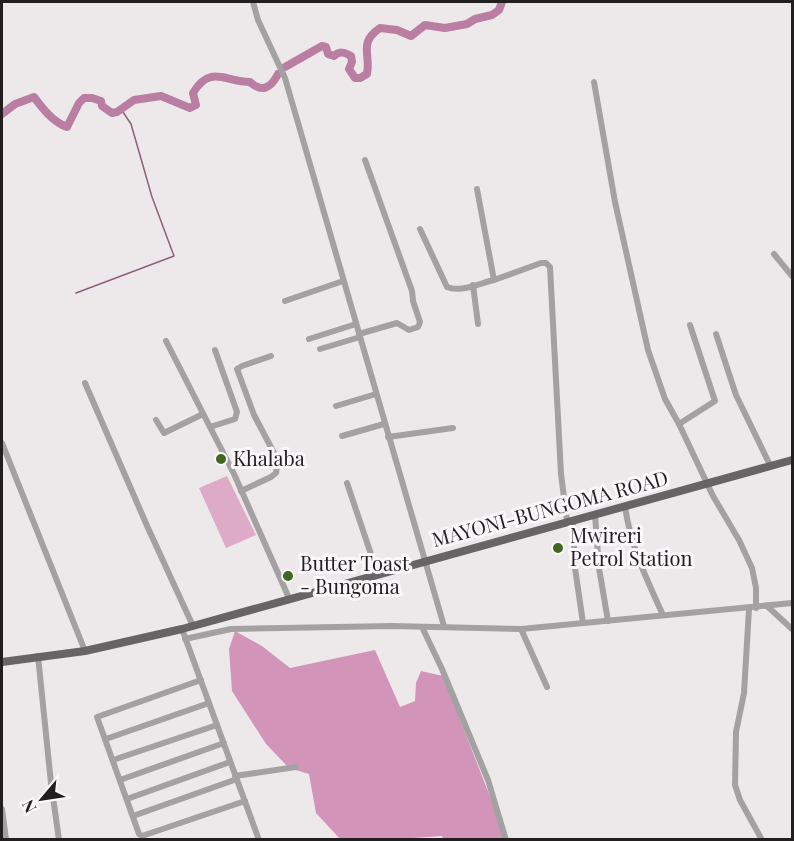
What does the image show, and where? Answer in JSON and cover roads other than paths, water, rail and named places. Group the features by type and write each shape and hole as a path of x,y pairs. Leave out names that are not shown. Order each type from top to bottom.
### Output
{"main road":[{"name":"MAYONI-BUNGOMA ROAD","path":"2,662 85,651 182,629 792,460"}],"street":[{"path":"253,2 258,20 285,78 444,626"},
{"path":"594,82 615,201 640,320 662,393 752,568 756,588 744,693 736,732 735,785 740,800 762,840"},
{"path":"320,349 397,323 409,330 418,327 420,322 412,291 365,160"},
{"path":"477,189 494,280"},
{"path":"420,229 447,287 454,289 494,280 541,263 546,263 550,267 561,474 570,521 583,623"},
{"path":"774,254 792,276"},
{"path":"285,301 343,281"},
{"path":"473,285 478,324"},
{"path":"309,339 356,324"},
{"path":"679,424 715,401 690,325"},
{"path":"716,334 736,395 770,465"},
{"path":"166,341 241,491 290,598"},
{"path":"210,427 235,419 237,412 215,350"},
{"path":"241,491 271,477 276,473 277,466 274,453 254,416 237,369 271,356"},
{"path":"85,383 193,626"},
{"path":"336,406 376,394"},
{"path":"156,420 164,433 203,414"},
{"path":"342,436 384,424"},
{"path":"388,437 453,428"},
{"path":"2,443 85,651"},
{"path":"347,483 378,575"},
{"path":"625,506 627,522 642,569 663,615"},
{"path":"595,515 599,568 608,621"},
{"path":"185,639 231,629 444,626 521,629 792,603"},
{"path":"767,606 792,629"},
{"path":"422,627 488,780 506,840"},
{"path":"182,629 258,838 250,840"},
{"path":"521,629 547,687"},
{"path":"38,656 59,840"},
{"path":"201,680 98,716 132,816 142,836 245,801"},
{"path":"106,740 209,703"},
{"path":"113,760 217,725"},
{"path":"120,780 224,743"},
{"path":"127,799 230,762"},
{"path":"132,816 236,778 296,767"},
{"path":"2,809 6,840"}],"waterway":[{"path":"285,67 322,46 326,47 328,54 334,56 342,53 351,56 352,62 349,69 355,78 360,78 367,74 367,44 373,33 380,28 397,30 411,36 425,25 445,28 467,24 475,19 492,15 499,10 502,2"},
{"path":"2,114 15,104 34,97 53,118 67,127 84,98 101,101 102,106 112,113 134,100 161,96 190,108 196,105 193,93 206,79 218,77 250,82 262,88 269,86 278,74"},
{"path":"76,293 174,256 152,197 131,124 121,109"}],"place":[{"name":"Khalaba","path":"221,459"},
{"name":"Mwireri Petrol Station","path":"558,548"},
{"name":"Butter Toast - Bungoma","path":"288,576"}]}
